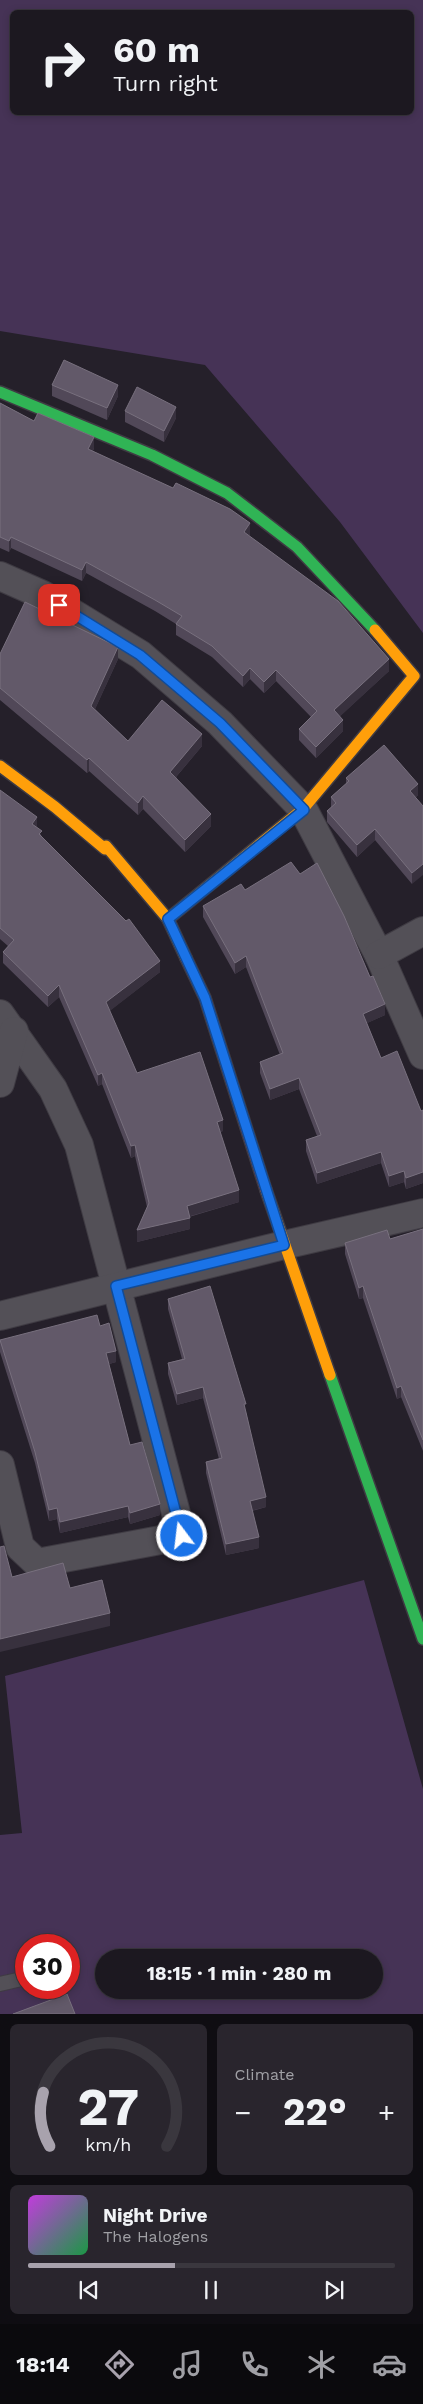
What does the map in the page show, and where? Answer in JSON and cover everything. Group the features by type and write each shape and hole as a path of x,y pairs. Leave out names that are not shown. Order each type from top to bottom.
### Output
{"street":[{"path":"0,392 152,455 227,492 297,547 382,637 414,676 304,810 168,919"},
{"path":"0,576 43,595 140,655 220,723 304,810 378,954 423,1055"},
{"path":"0,766 55,807 105,849 106,846 168,919 205,998 284,1245 423,1639"},
{"path":"378,954 423,931"},
{"path":"0,1083 7,1022"},
{"path":"0,1465 20,1547 37,1563 182,1536 79,1145 53,1089 7,1022"},
{"path":"0,1316 284,1245 423,1213"}],"lane":[{"path":"0,1984 15,1981"}],"shaded area":[{"path":"0,0 423,0 423,633 340,522 205,365 0,331"},
{"path":"364,1580 423,1789 423,2014 0,2014 0,1835 22,1833 5,1676"}],"building":[{"path":"64,360 118,385 107,408 52,385"},
{"path":"137,387 176,407 164,431 125,411"},
{"path":"0,403 34,421 38,413 94,437 88,449 173,488 176,483 230,509 250,523 244,532 338,601 389,659 334,710 343,720 316,747 299,729 317,711 276,670 264,682 250,668 243,676 212,646 176,624 182,616 155,600 86,562 82,570 11,537 9,541 0,537"},
{"path":"25,602 118,647 91,706 128,741 162,700 202,734 170,772 211,814 185,840 143,796 138,803 89,758 87,760 0,688 0,654"},
{"path":"384,745 418,784 410,791 423,806 423,864 412,873 375,829 357,845 327,811 336,803 331,797 349,781 346,778"},
{"path":"0,790 37,817 32,824 42,831 39,834 126,921 129,919 160,961 106,1002 137,1073 200,1052 223,1120 217,1122 239,1190 187,1206 190,1218 137,1230 149,1203 135,1145 131,1146 102,1073 98,1075 59,985 48,996 3,952 14,940 0,928"},
{"path":"291,862 300,874 317,863 344,916 370,977 373,976 385,1004 363,1014 381,1058 397,1051 421,1111 423,1110 423,1172 406,1178 404,1171 389,1176 381,1152 317,1173 306,1140 321,1135 299,1078 270,1089 260,1062 283,1053 246,956 235,963 203,906 241,884 245,890"},
{"path":"423,1229 423,1440 401,1386 397,1388 363,1286 359,1288 345,1243 387,1230 390,1239"},
{"path":"210,1286 246,1404 244,1404 266,1497 250,1501 259,1537 226,1544 206,1462 222,1458 203,1387 177,1394 168,1363 185,1359 168,1299"},
{"path":"97,1315 100,1326 109,1323 116,1351 106,1353 130,1445 142,1442 160,1504 130,1513 128,1506 60,1522 57,1508 49,1510 35,1452 0,1340"},
{"path":"4,1546 12,1577 63,1563 70,1588 102,1580 110,1613 0,1639 0,1547"},
{"path":"54,1999 69,1999 75,2014 13,2014"}],"traffic: fast":[{"path":"0,392 152,455 227,493 297,547 375,630"},
{"path":"330,1375 423,1639"}],"traffic: slow":[{"path":"168,919 303,809 414,676 375,630"},
{"path":"0,766 55,807 105,849 106,846 168,919 186,958"},
{"path":"266,1190 330,1375"}],"traffic: jam":[{"path":"186,958 205,998 266,1190"}],"route":[{"path":"59,605 140,655 220,723 304,810 168,919 205,998 284,1245 116,1286 182,1536"}]}
